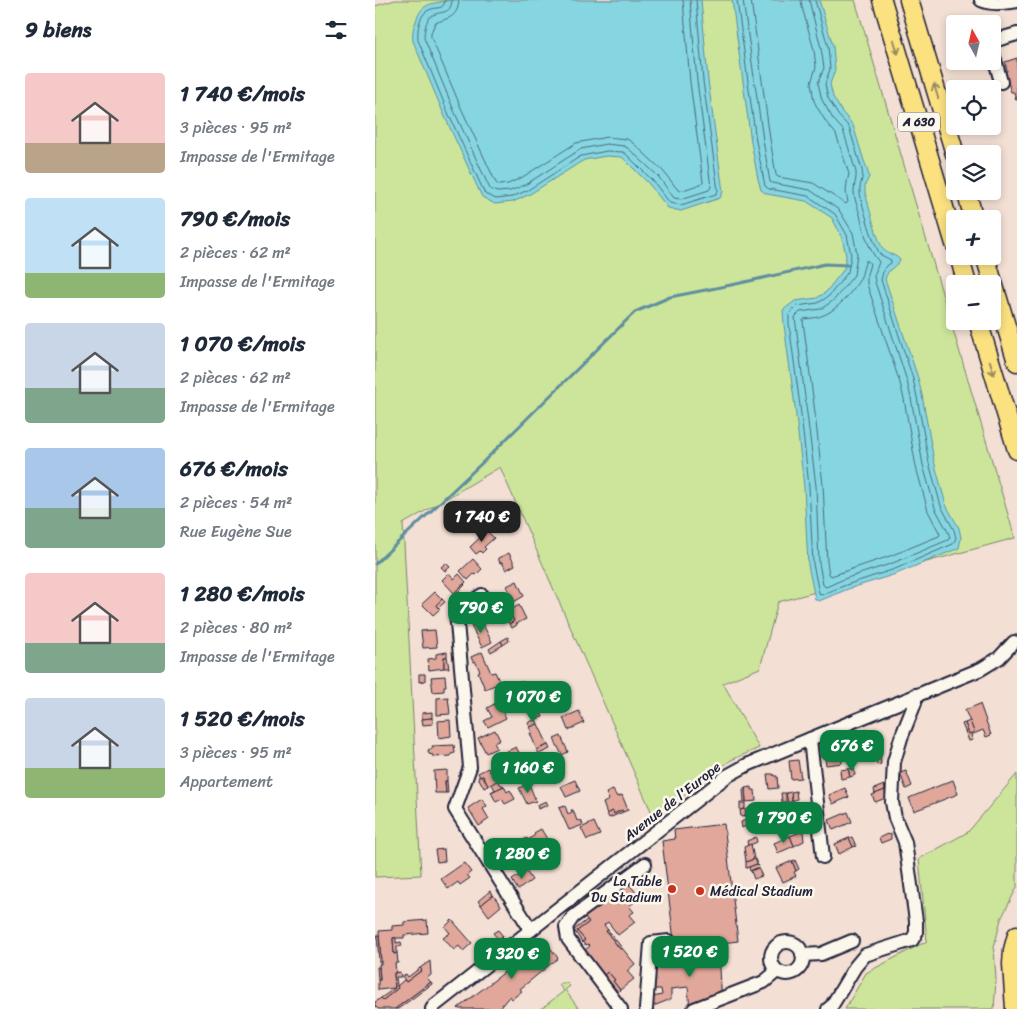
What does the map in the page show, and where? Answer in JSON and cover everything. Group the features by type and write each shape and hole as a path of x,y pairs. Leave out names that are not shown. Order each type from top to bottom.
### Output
{"highway":[{"name":"A 630","path":"882,0 946,214"},
{"name":"A 630","path":"909,0 952,145"},
{"path":"988,265 1017,362"},
{"path":"981,330 1017,450"},
{"path":"1015,1009 1012,964 1017,935"}],"street":[{"path":"981,0 983,2 999,4 1017,2"},
{"path":"1001,39 1017,34"},
{"path":"482,595 456,612 470,767 455,809 531,930"},
{"name":"Avenue de l'Europe","path":"432,1009 433,1006 727,776 809,739 981,668 999,658 1014,642"},
{"path":"828,1009 865,955 911,940 916,933 905,842 895,818 891,802 894,762 915,703 915,695"},
{"path":"809,739 823,857"},
{"path":"621,1009 568,939 566,927 573,917 645,864"},
{"path":"646,1009 651,943 669,941"},
{"path":"802,955 821,954 853,941"},
{"path":"784,943 793,944 802,955 801,964 795,972 786,974 777,970 771,962 775,947 784,943"},
{"path":"694,1009 763,982 777,970"}],"green space":[{"path":"395,0 855,0 946,306 946,330 953,330 1015,538 778,602 760,668 723,683 759,748 731,760 654,818 500,467 403,524 421,875 375,877 375,6"},
{"path":"1017,774 1017,887 1001,919 994,947 996,980 994,1009 845,1009 866,973 927,941 919,859 968,832"},
{"path":"567,983 570,986 565,990 579,1009 541,1009 564,991 559,985"}],"water":[{"path":"452,0 701,0 708,80 723,192 720,198 681,211 668,208 649,184 622,157 606,156 584,160 530,194 513,202 495,204 482,197 413,41 413,28 422,10 434,3"},
{"path":"732,0 819,0 833,46 835,70 830,84 833,97 853,125 867,168 869,177 865,185 865,192 879,240 886,252 900,260 888,272 885,279 918,378 934,461 946,505 959,528 961,538 959,548 896,574 848,589 819,601 815,599 808,565 804,487 783,310 795,301 817,298 826,292 844,269 846,256 842,237 832,218 806,201 767,194 761,190 751,142"},
{"path":"522,681 529,695 526,699 522,698 516,684"}],"building":[{"path":"1017,58 1016,100 1014,92 1011,92 1005,72 1007,71 1005,62"},
{"path":"487,531 494,538 484,547 486,549 482,553 480,551 476,554 470,547"},
{"path":"509,553 515,565 506,570 498,558"},
{"path":"473,559 482,569 468,580 460,571"},
{"path":"446,563 450,567 445,571 441,567"},
{"path":"449,573 454,579 459,574 466,582 454,593 442,580"},
{"path":"517,581 524,596 512,603 507,586"},
{"path":"464,584 456,594 454,593"},
{"path":"435,592 442,599 436,605 440,609 433,615 422,604"},
{"path":"442,599 445,602 438,608 436,605"},
{"path":"519,605 526,619 512,628 509,624 514,621 509,611"},
{"path":"511,614 514,621 509,624 506,616"},
{"path":"481,621 492,642 482,647 471,626"},
{"path":"435,630 437,647 423,648 421,631"},
{"path":"508,637 509,641 503,645 501,641"},
{"path":"501,641 503,645 491,652 489,649"},
{"path":"447,652 447,657 444,657 444,668 429,670 428,659 436,658 436,654"},
{"path":"482,652 491,673 495,672 500,683 485,689 478,672 480,671 471,657"},
{"path":"444,657 447,657 449,668 444,668"},
{"path":"419,674 425,674 425,681 419,682"},
{"path":"445,676 446,686 444,686 444,691 433,692 431,677"},
{"path":"448,697 450,714 437,715 437,698"},
{"path":"498,702 506,718 488,727 484,721 492,717 487,708"},
{"path":"537,704 543,717 536,719 531,707"},
{"path":"980,704 991,735 986,737 983,730 971,735 973,740 969,741 962,724 965,723 969,734 974,732 965,710"},
{"path":"579,711 584,723 568,730 563,718"},
{"path":"432,712 432,718 422,719 422,713"},
{"path":"432,718 433,724 423,725 422,719"},
{"path":"536,719 538,724 530,727 528,723"},
{"path":"450,720 451,736 439,738 438,721"},
{"path":"970,721 974,732 969,734 965,723"},
{"path":"538,724 548,745 537,750 530,733 532,733 530,727"},
{"path":"495,730 500,740 494,743 497,748 486,753 478,738"},
{"path":"865,730 872,730 875,753 864,754 862,737 866,736"},
{"path":"561,736 568,752 562,755 554,739"},
{"path":"858,737 862,737 863,746 858,746"},
{"path":"454,745 455,753 451,754 451,756 433,757 433,755 429,754 428,750 433,748 432,746"},
{"path":"548,745 550,749 539,754 537,750"},
{"path":"516,747 526,766 515,771 505,752"},
{"path":"840,747 842,763 826,765 824,749"},
{"path":"880,755 881,764 877,765 875,756"},
{"path":"798,760 801,778 791,779 789,761"},
{"path":"500,767 505,777 488,786 483,776 480,777 478,773 488,768 490,772"},
{"path":"854,768 855,775 850,777 848,769"},
{"path":"848,769 850,777 841,779 840,770"},
{"path":"447,770 447,781 445,781 446,793 435,793 434,771"},
{"path":"906,771 912,786 906,789 900,773"},
{"path":"767,774 777,776 778,788 769,789"},
{"path":"483,776 488,786 484,788 478,777"},
{"path":"498,780 504,786 491,792 495,790 492,784"},
{"path":"575,780 580,791 566,797 561,786"},
{"path":"953,780 958,794 914,811 909,798"},
{"path":"445,781 447,781 448,793 446,793"},
{"path":"529,784 536,801 527,804 519,788"},
{"path":"884,785 885,790 875,794 874,789"},
{"path":"504,786 507,792 510,790 515,799 505,804 502,799 496,802 491,792"},
{"path":"752,787 752,790 755,790 756,801 746,802 745,788"},
{"path":"745,788 746,802 744,802 743,789"},
{"path":"845,788 849,797 833,804 829,795"},
{"path":"613,790 617,797 622,795 628,810 623,812 622,810 614,814 613,811 607,814 603,803 609,800 606,793"},
{"path":"885,790 886,798 875,802 872,795"},
{"path":"796,791 797,799 792,801 791,792"},
{"path":"791,792 792,801 788,803 786,793"},
{"path":"781,793 786,793 786,802 782,802"},
{"path":"482,799 487,806 483,809 489,819 479,826 468,808"},
{"path":"546,801 548,805 538,809 537,805"},
{"path":"740,803 745,803 745,809 740,810"},
{"path":"565,806 568,814 573,810 577,821 581,820 583,825 569,830 559,808"},
{"path":"745,809 746,816 741,817 740,810"},
{"path":"747,809 753,809 753,814 748,815"},
{"path":"622,810 623,812 609,818 607,814 613,811 614,814"},
{"path":"788,811 792,821 775,828 771,818"},
{"path":"848,812 852,822 833,830 829,820"},
{"path":"746,820 748,825 742,828 741,822"},
{"path":"594,822 600,835 587,840 581,828"},
{"name":"Médical Stadium","path":"724,824 738,941 675,949 662,841 675,839 674,830"},
{"path":"541,829 547,839 540,843 541,846 532,851 523,840 527,838 528,840"},
{"path":"803,831 804,841 794,846 790,836"},
{"path":"891,834 891,839 881,843 879,838"},
{"path":"790,836 794,846 778,853 774,843"},
{"path":"756,837 757,842 748,846 747,841"},
{"path":"852,837 856,846 853,847 849,838"},
{"path":"849,838 853,847 839,854 835,844"},
{"path":"751,844 754,859 746,862 744,847"},
{"path":"444,849 445,861 437,862 435,850"},
{"path":"502,852 506,859 501,861 497,854"},
{"path":"755,859 757,864 746,868 746,862"},
{"path":"795,860 799,869 796,871 792,861"},
{"path":"792,861 796,876 783,882 776,868"},
{"path":"464,863 471,872 467,875 470,878 460,885 458,882 448,889 441,879"},
{"path":"757,864 758,867 750,871 749,867"},
{"path":"758,868 762,876 754,879 751,871"},
{"path":"526,871 532,880 518,890 512,880"},
{"path":"627,881 640,898 629,906 634,912 629,915 635,922 618,935 608,922 604,925 608,930 606,931 620,949 622,948 635,964 627,971 634,979 620,990 608,972 604,975 585,950 590,946 582,942 585,940 577,931 589,922 583,915 613,892 617,897 619,895 616,890"},
{"path":"490,891 493,895 481,905 478,901"},
{"path":"493,895 501,906 489,916 481,905"},
{"path":"427,920 428,933 404,935 404,938 393,938 394,954 397,953 398,963 395,963 395,988 378,990 378,980 380,980 379,964 381,964 379,931 392,930 392,926 404,925 404,922"},
{"path":"452,920 472,943 463,951 459,946 454,950 443,938 450,933 445,927"},
{"path":"587,920 589,922 577,931 585,940 582,942 574,930"},
{"path":"498,930 503,936 499,940 493,933"},
{"path":"608,930 622,948 620,949 606,931"},
{"path":"377,935 379,935 381,962 379,962"},
{"path":"393,938 396,938 396,943 401,942 402,946 397,947 397,953 394,954"},
{"path":"545,941 558,958 520,989 522,991 512,999 510,996 499,1009 458,1008"},
{"path":"719,951 722,1005 711,1009 690,1009 688,987 671,989 671,999 651,1007 653,997 662,995 661,989 654,989 657,955"},
{"path":"430,961 431,975 427,978 431,982 395,1009 378,1009 375,1006 375,1002 381,998 383,1000 398,988 397,986 404,980 406,982 422,970 420,968"},
{"path":"377,967 379,967 380,980 378,980"},
{"path":"420,968 422,970 406,982 402,976 406,974 408,977"},
{"path":"400,972 401,977 396,977 398,988 383,1000 381,998 395,988 394,973"},
{"path":"608,972 620,990 618,992 604,975"},
{"path":"431,982 432,984 398,1009 395,1009"}],"waterway":[{"path":"375,564 483,462 635,312 670,297 825,264 848,265"}],"place":[{"name":"La Table Du Stadium","path":"672,889"},
{"name":"Médical Stadium","path":"700,891"}]}
